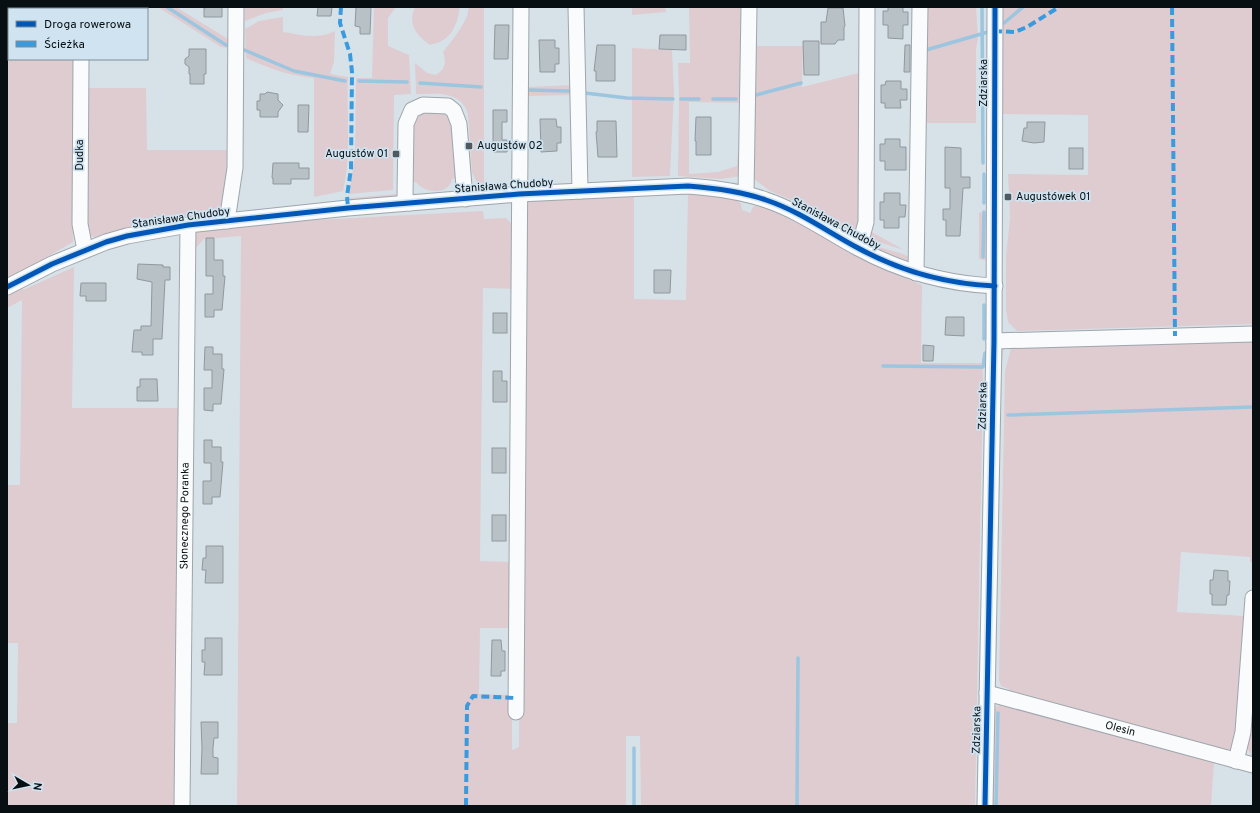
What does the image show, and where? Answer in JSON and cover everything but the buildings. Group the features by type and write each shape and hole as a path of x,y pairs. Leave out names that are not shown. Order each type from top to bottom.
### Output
{"street":[{"path":"227,221 234,168 236,7"},
{"path":"516,712 521,7"},
{"path":"576,7 580,191"},
{"path":"746,194 749,7"},
{"path":"858,248 866,222 867,7"},
{"path":"916,273 920,7"},
{"name":"Zdziarska","path":"985,806 995,286 994,7"},
{"name":"Dudka","path":"81,60 80,224 86,250"},
{"path":"409,203 405,198 406,124 412,110 423,105 448,106 456,115 460,130 465,199"},
{"name":"Stanisława Chudoby","path":"7,287 86,250 127,236 188,225 314,211 519,194 688,186 746,194 788,209 893,266 916,273 974,284 995,286"},
{"name":"Słonecznego Poranka","path":"182,806 188,225"},
{"path":"994,341 1253,334"},
{"path":"1236,761 1243,732 1253,598"},
{"name":"Olesin","path":"987,693 1253,766"}],"shaded area":[{"path":"7,7 74,7 8,8 8,60 73,60 73,242 7,280"},
{"path":"158,7 176,7 228,39 227,48 221,47"},
{"path":"245,7 283,7 283,10 266,13 245,21"},
{"path":"374,7 396,7 388,18 388,46 409,55 411,94 394,95 393,190 349,194 355,156 356,78 372,78"},
{"path":"417,7 460,7 452,32 443,40 430,45 421,38 413,25 412,15 414,9"},
{"path":"468,7 484,7 484,185 477,182 472,173 468,114 465,106 454,97 447,95 416,94 415,63 427,73 436,75 443,68 445,59 443,52 463,24 468,12"},
{"path":"632,7 665,7 666,12 632,15"},
{"path":"689,7 744,7 742,103 689,102 689,174 718,172 737,166 738,153 742,152 741,176 721,179 678,176 678,63 690,63"},
{"path":"925,7 976,7 978,39 976,49 976,123 923,123"},
{"path":"1001,7 1253,7 1253,324 1017,331 1008,322 1006,309 1006,256 1010,218 1008,174 1088,175 1088,115 1001,114"},
{"path":"283,17 283,32 316,36 335,31 334,62 330,74 348,77 348,149 346,177 343,191 314,197 314,78 279,71 246,58 245,29 259,21"},
{"path":"751,46 803,46 802,87 859,73 860,227 857,235 801,204 770,191 751,177"},
{"path":"632,48 672,50 674,92 670,176 632,177"},
{"path":"573,85 573,95 526,96 526,87"},
{"path":"89,88 146,88 147,150 227,150 226,196 220,216 97,239 88,234"},
{"path":"425,112 437,112 444,114 448,118 453,134 456,178 452,179 447,188 442,190 430,191 420,186 416,182 412,182 412,133 414,124 418,117"},
{"path":"688,192 738,199 742,210 750,213 754,206 763,206 777,211 812,228 871,263 922,285 921,363 982,363 983,378 975,806 641,806 640,736 626,736 626,806 237,806 241,236 204,239 195,249 192,246 193,234 198,228 242,227 297,221 483,211 484,219 506,218 514,226 514,289 483,288 480,561 513,562 512,628 480,628 479,694 512,695 512,750 519,747 523,202 634,196 634,299 686,300"},
{"path":"397,194 394,197 350,202 349,198"},
{"path":"979,212 990,215 989,261 979,259"},
{"path":"870,231 904,250 866,238"},
{"path":"866,243 903,254 912,259 907,262 871,249"},
{"path":"74,267 72,408 180,408 176,806 7,806 7,723 17,723 18,643 7,643 7,485 20,485 22,300 7,308 7,293 23,285 23,290"},
{"path":"1253,342 1253,562 1250,562 1250,557 1181,552 1177,612 1245,616 1235,747 1226,751 1008,692 1009,689 1001,686 999,680 1005,371 1011,348"},
{"path":"1004,347 1001,370 996,669 994,671 999,359 1001,349"},
{"path":"1253,675 1253,758 1246,746"},
{"path":"1000,704 1214,762 1211,806 990,806 993,710"}],"waterway":[{"path":"167,7 226,45"},
{"path":"982,7 983,163"},
{"path":"1004,23 1023,7"},
{"path":"926,50 988,32"},
{"path":"242,49 294,71 345,81"},
{"path":"359,81 407,82"},
{"path":"420,83 481,87"},
{"path":"756,95 801,83"},
{"path":"527,90 569,91"},
{"path":"585,93 627,98 673,99"},
{"path":"681,99 699,99"},
{"path":"713,99 736,99"},
{"path":"984,174 984,203"},
{"path":"983,257 984,212"},
{"path":"984,305 984,339"},
{"path":"883,366 983,367 985,353"},
{"path":"1008,415 1253,407"},
{"path":"797,806 798,658"},
{"path":"996,806 998,713"},
{"path":"634,748 634,806"}],"marked path":[{"path":"341,7 340,23 350,54 352,72 351,169 347,196 348,208"},
{"path":"994,31 1015,32 1027,27 1059,7"},
{"path":"1172,7 1175,336"},
{"path":"466,806 467,706 473,696 516,698"}],"cycle path":[{"path":"985,806 994,341 995,7"},
{"path":"7,287 52,264 106,242 127,236 188,225 348,208 519,194 688,186 737,192 757,197 778,205 802,216 874,256 907,270 942,279 977,285 995,286"}],"place":[{"name":"Augustów 02","path":"469,146"},
{"name":"Augustów 01","path":"396,154"},
{"name":"Augustówek 01","path":"1008,197"}]}
